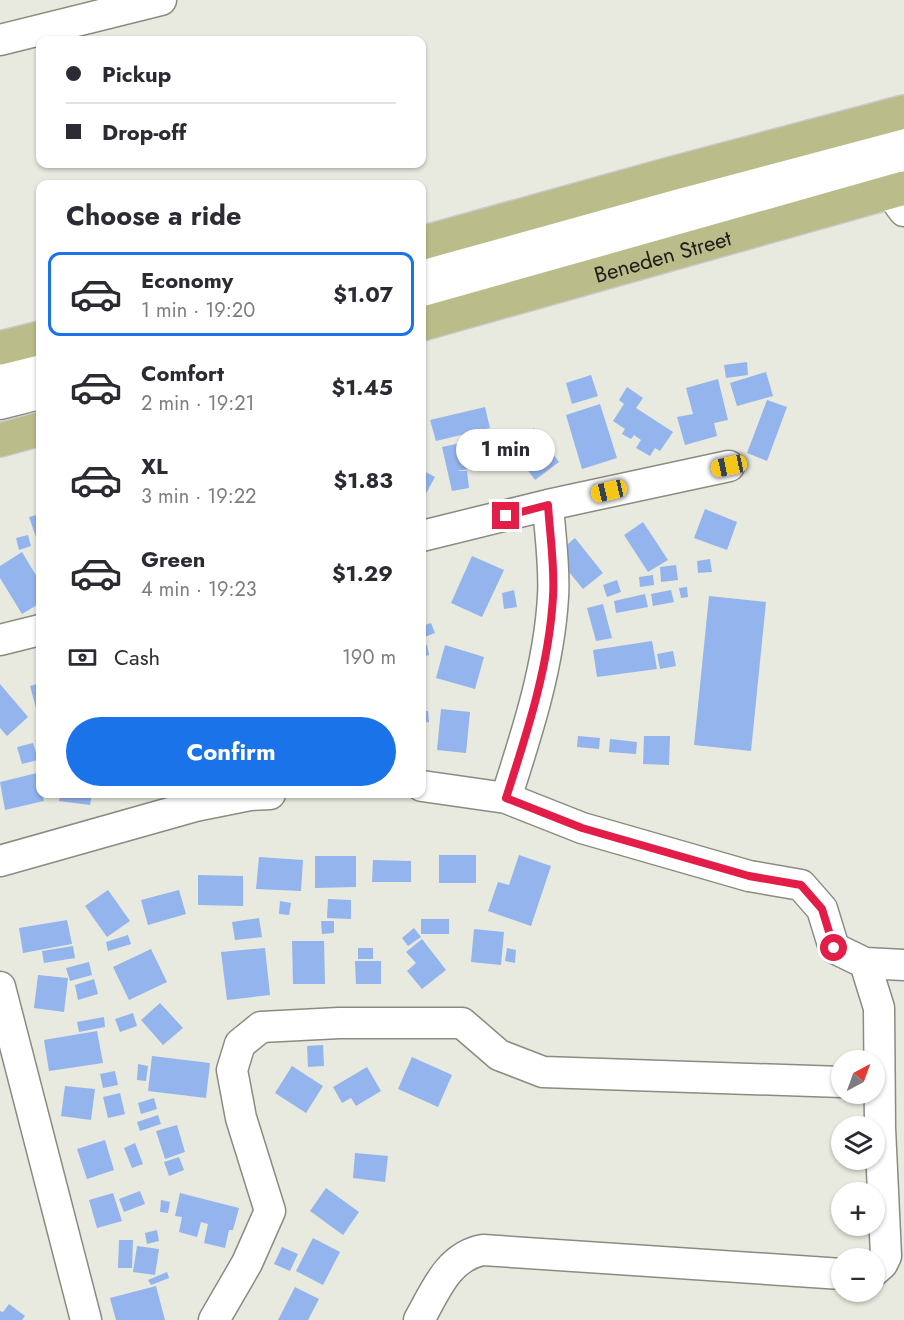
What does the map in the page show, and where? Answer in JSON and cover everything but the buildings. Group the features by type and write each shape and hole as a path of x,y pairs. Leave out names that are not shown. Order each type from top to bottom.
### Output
{"main road":[{"path":"426,242 904,112"},
{"name":"Beneden Street","path":"426,323 901,189"},
{"path":"0,348 36,339"},
{"path":"0,440 36,430"}],"street":[{"path":"0,40 161,0"},
{"path":"426,268 645,211 904,138"},
{"path":"426,291 901,189"},
{"path":"0,378 36,368"},
{"path":"0,405 36,395"},
{"path":"426,535 548,505 729,466"},
{"path":"506,798 528,730 551,624 553,568 548,505"},
{"path":"0,640 36,631"},
{"path":"426,787 506,798 582,828 749,876 801,885 822,909 834,948 865,963 904,965"},
{"path":"0,861 195,806 235,798"},
{"path":"865,963 879,1008 878,1050"},
{"path":"0,987 12,1083 86,1320"},
{"path":"214,1320 247,1263 270,1211 241,1118 232,1070 240,1044 261,1027 339,1023 462,1023 499,1055 543,1072 831,1082"},
{"path":"878,1104 885,1258"},
{"path":"419,1320 448,1270 470,1252 483,1250 831,1273"}],"route":[{"path":"506,516 548,505 553,594 551,624 528,730 506,798 582,828 749,876 801,885 822,909 834,948"}]}
